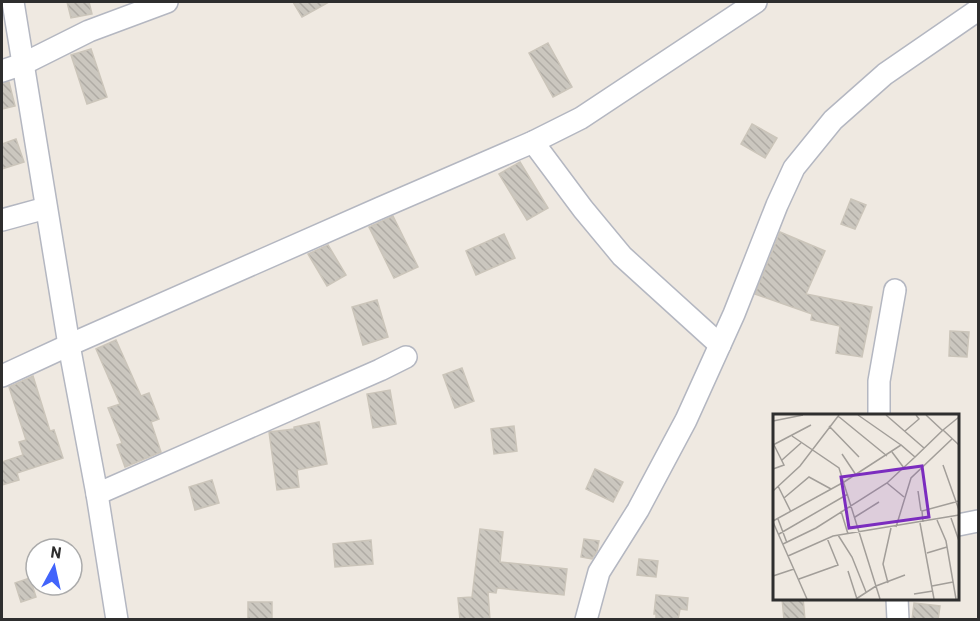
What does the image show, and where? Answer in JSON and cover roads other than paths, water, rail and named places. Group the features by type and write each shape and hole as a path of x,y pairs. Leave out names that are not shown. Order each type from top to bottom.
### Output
{"street":[{"path":"13,2 117,620"},
{"path":"2,71 23,64 89,32 167,2"},
{"path":"2,376 533,142 581,118 756,2"},
{"path":"586,620 599,572 638,510 686,420 734,314 794,168 833,120 885,74 978,10"},
{"path":"533,142 582,209 622,256 720,345"},
{"path":"2,220 46,208"},
{"path":"879,414 879,381 895,290"},
{"path":"97,494 406,357"},
{"path":"959,525 978,521"},
{"path":"897,600 898,620"}]}
